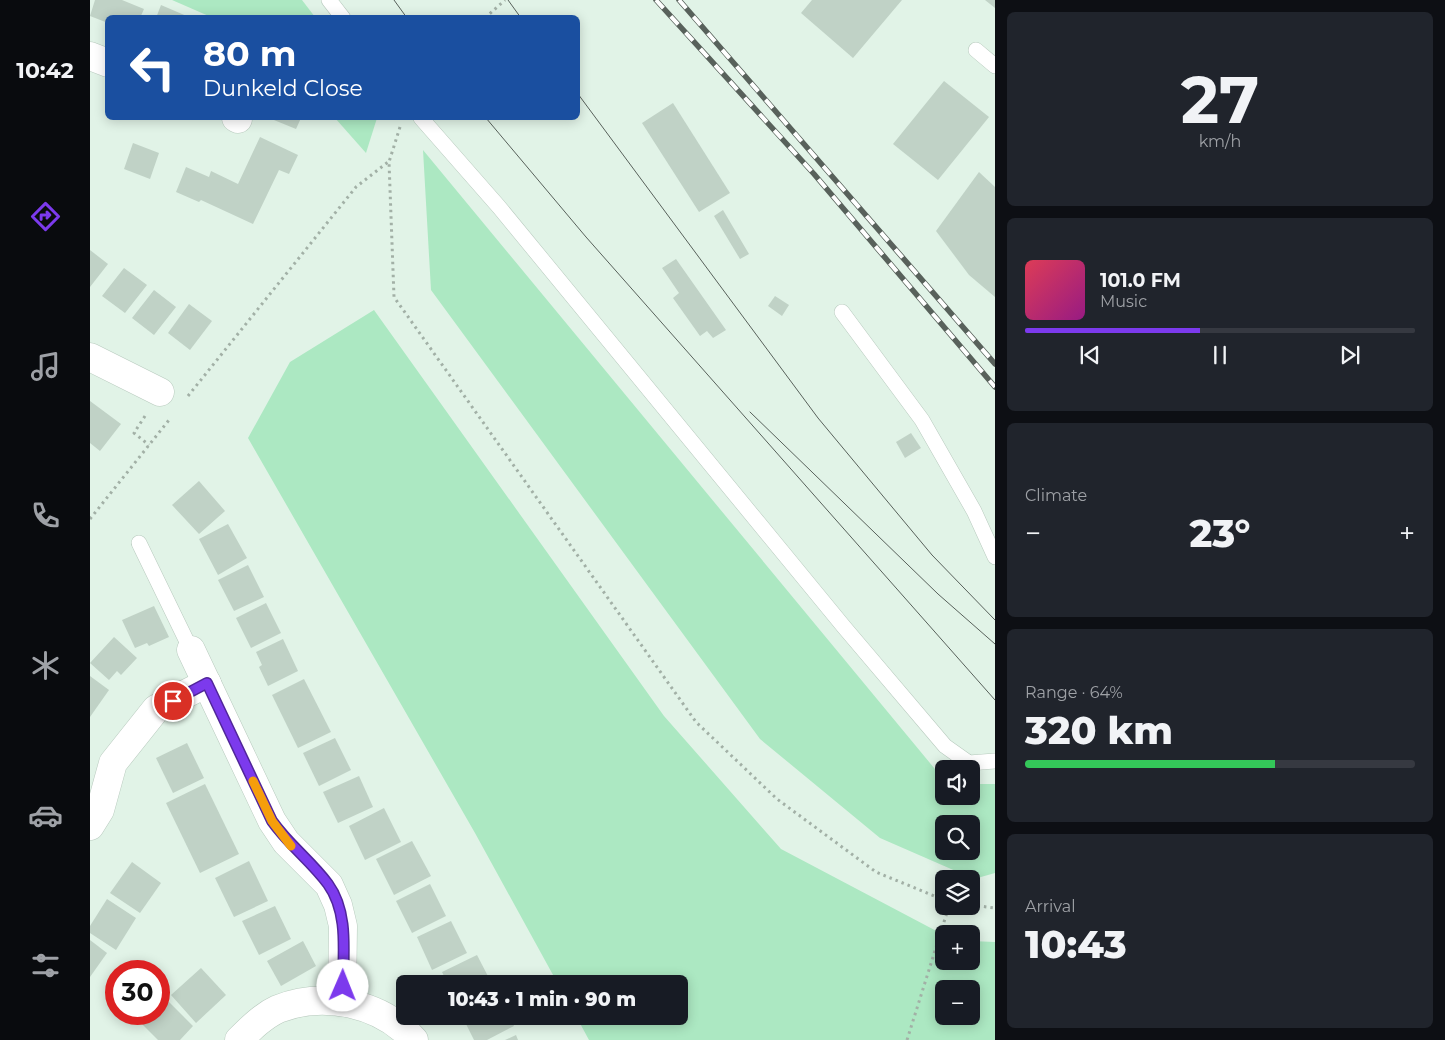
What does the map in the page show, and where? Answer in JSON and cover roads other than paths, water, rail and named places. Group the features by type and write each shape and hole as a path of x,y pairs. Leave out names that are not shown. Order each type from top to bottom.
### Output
{"street":[{"path":"90,56 105,62"},
{"path":"90,357 166,403"},
{"path":"191,650 272,821 286,842 329,885 338,904 343,926 342,1002"},
{"path":"90,826 100,810 114,763 156,709 207,683"},
{"path":"239,1040 258,1022 277,1010 296,1003 318,1000 364,1006 386,1017 414,1040"}],"lane":[{"path":"329,0 341,15"},
{"path":"976,50 995,66"},
{"path":"423,120 499,207 832,612 945,746 969,763 995,761"},
{"path":"842,312 922,420 974,511 995,556"},
{"path":"139,543 191,650"}],"tram line":[{"path":"394,0 405,15"},
{"path":"508,0 519,15"},
{"path":"580,97 818,418 932,555 995,620"},
{"path":"488,120 586,237 995,700"},
{"path":"750,412 938,594 995,644"}],"railway":[{"path":"656,0 814,174 995,387"},
{"path":"679,0 995,364"}]}
